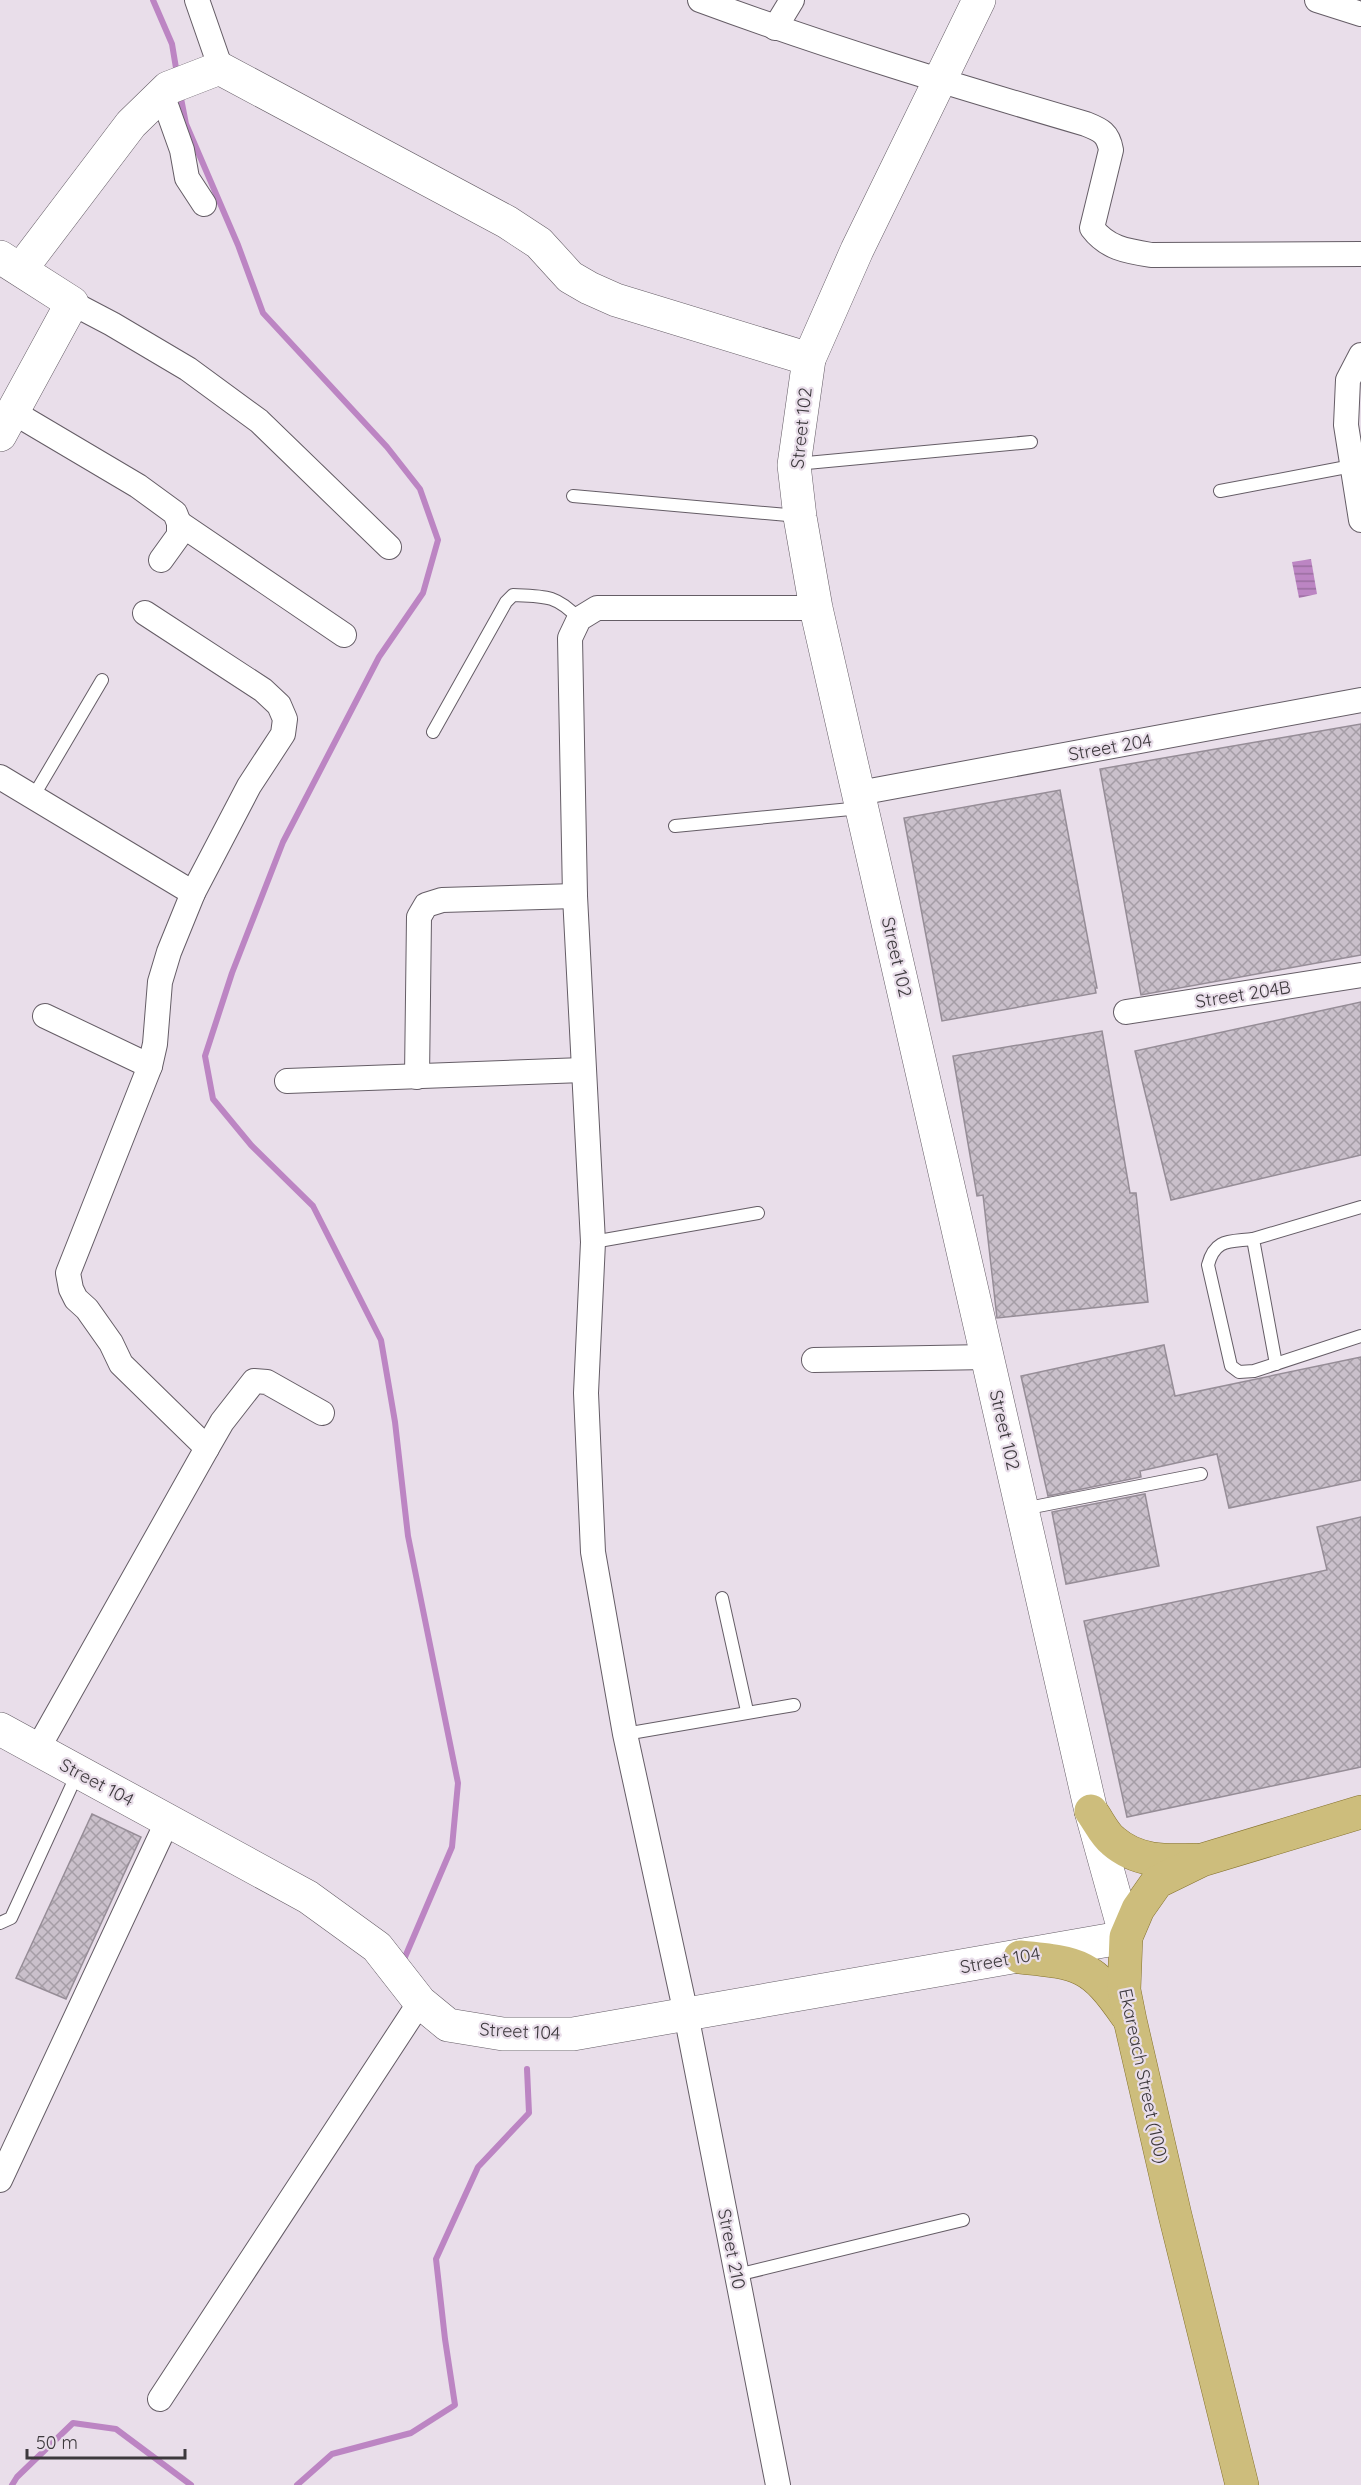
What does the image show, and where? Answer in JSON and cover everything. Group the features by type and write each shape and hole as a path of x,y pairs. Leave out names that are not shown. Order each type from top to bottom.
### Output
{"main road":[{"path":"1091,1811 1112,1841 1133,1854 1159,1862 1202,1860"},
{"name":"Ekareach Street (100)","path":"1242,2485 1130,2020 1124,1990 1126,1937 1138,1910 1156,1882 1202,1860 1361,1812"},
{"path":"1020,1957 1060,1961 1087,1970 1107,1987 1130,2020"}],"street":[{"path":"197,0 217,70 507,222 539,243 570,277 589,288 616,300 809,359"},
{"path":"700,0 775,28 938,81 1103,131 1109,138 1111,150 1092,228 1102,241 1130,251 1151,255 1361,254"},
{"path":"775,28 792,0"},
{"name":"Street 102","path":"979,0 857,250 809,359 794,465 800,516 816,608 1091,1811 1126,1937"},
{"path":"1317,0 1361,14"},
{"path":"217,70 165,91 131,124 10,263 72,303 188,369 259,421 389,547"},
{"path":"165,91 182,150 187,178 204,204"},
{"path":"72,303 7,424 138,486 175,513 179,523 179,535 161,560"},
{"path":"1361,355 1348,380 1346,425 1361,520"},
{"path":"179,523 225,552 344,635"},
{"path":"579,619 597,609 816,608"},
{"path":"145,613 263,690 279,705 285,719 283,734 249,786 193,893 160,982 155,1044 150,1066 68,1273 71,1289 111,1343 121,1364 207,1448"},
{"name":"Street 210","path":"579,619 570,638 575,896 593,1242 586,1394 593,1552 625,1734 686,2014 737,2275 773,2484"},
{"name":"Street 204","path":"861,801 1361,700"},
{"path":"0,777 193,893"},
{"path":"417,1077 419,917 426,905 442,900 575,896"},
{"name":"Street 204B","path":"1126,1012 1361,975"},
{"path":"45,1016 150,1066"},
{"path":"287,1081 583,1070"},
{"path":"814,1360 988,1357"},
{"path":"37,1750 222,1422 254,1381 267,1382 322,1413"},
{"name":"Street 104","path":"0,1729 308,1897 377,1947 420,2002 448,2025 503,2034 573,2034 1126,1937"},
{"path":"0,2180 168,1820"},
{"path":"160,2399 420,2002"}],"lane":[{"path":"794,465 1031,442"},
{"path":"1220,491 1352,466"},
{"path":"573,496 800,516"},
{"path":"433,732 506,602 513,595 543,596 565,604 579,619"},
{"path":"33,797 102,680"},
{"path":"675,826 861,801"},
{"path":"1361,1207 1253,1239 1221,1243 1212,1252 1208,1264 1231,1366 1239,1372 1254,1371 1361,1336"},
{"path":"593,1242 758,1213"},
{"path":"1253,1239 1276,1364"},
{"path":"1023,1509 1201,1474"},
{"path":"722,1598 747,1711"},
{"path":"625,1734 747,1711 794,1705"},
{"path":"0,1923 11,1918 78,1772"},
{"path":"737,2275 963,2220"}],"shaded area":[{"path":"1311,559 1317,594 1299,598 1292,562"}],"building":[{"path":"1361,724 1361,955 1141,995 1100,769"},
{"path":"1060,790 1097,988 1095,988 1096,993 942,1021 904,818"},
{"path":"1361,1002 1361,1155 1171,1200 1135,1051"},
{"path":"1102,1031 1130,1193 1136,1193 1148,1302 997,1318 983,1195 977,1196 953,1056"},
{"path":"1164,1345 1175,1396 1361,1357 1361,1480 1229,1508 1217,1454 1140,1471 1141,1477 1048,1496 1021,1376"},
{"path":"1145,1494 1159,1566 1066,1584 1052,1512"},
{"path":"1361,1517 1361,1767 1127,1817 1084,1621 1327,1570 1317,1527"},
{"path":"92,1814 141,1837 66,1999 16,1978"}],"waterway":[{"path":"153,0 172,44 177,74"},
{"path":"180,93 186,124 238,245 263,313 387,447 420,489 438,540 423,593 379,657 283,842 232,973 205,1056 213,1099 251,1145 313,1206 381,1340 395,1422 408,1536 458,1783 452,1847 405,1957"},
{"path":"297,2485 332,2454 411,2433 455,2405 436,2259 478,2167 529,2113 527,2069"},
{"path":"12,2485 17,2477 73,2423 116,2429 191,2485"}]}
